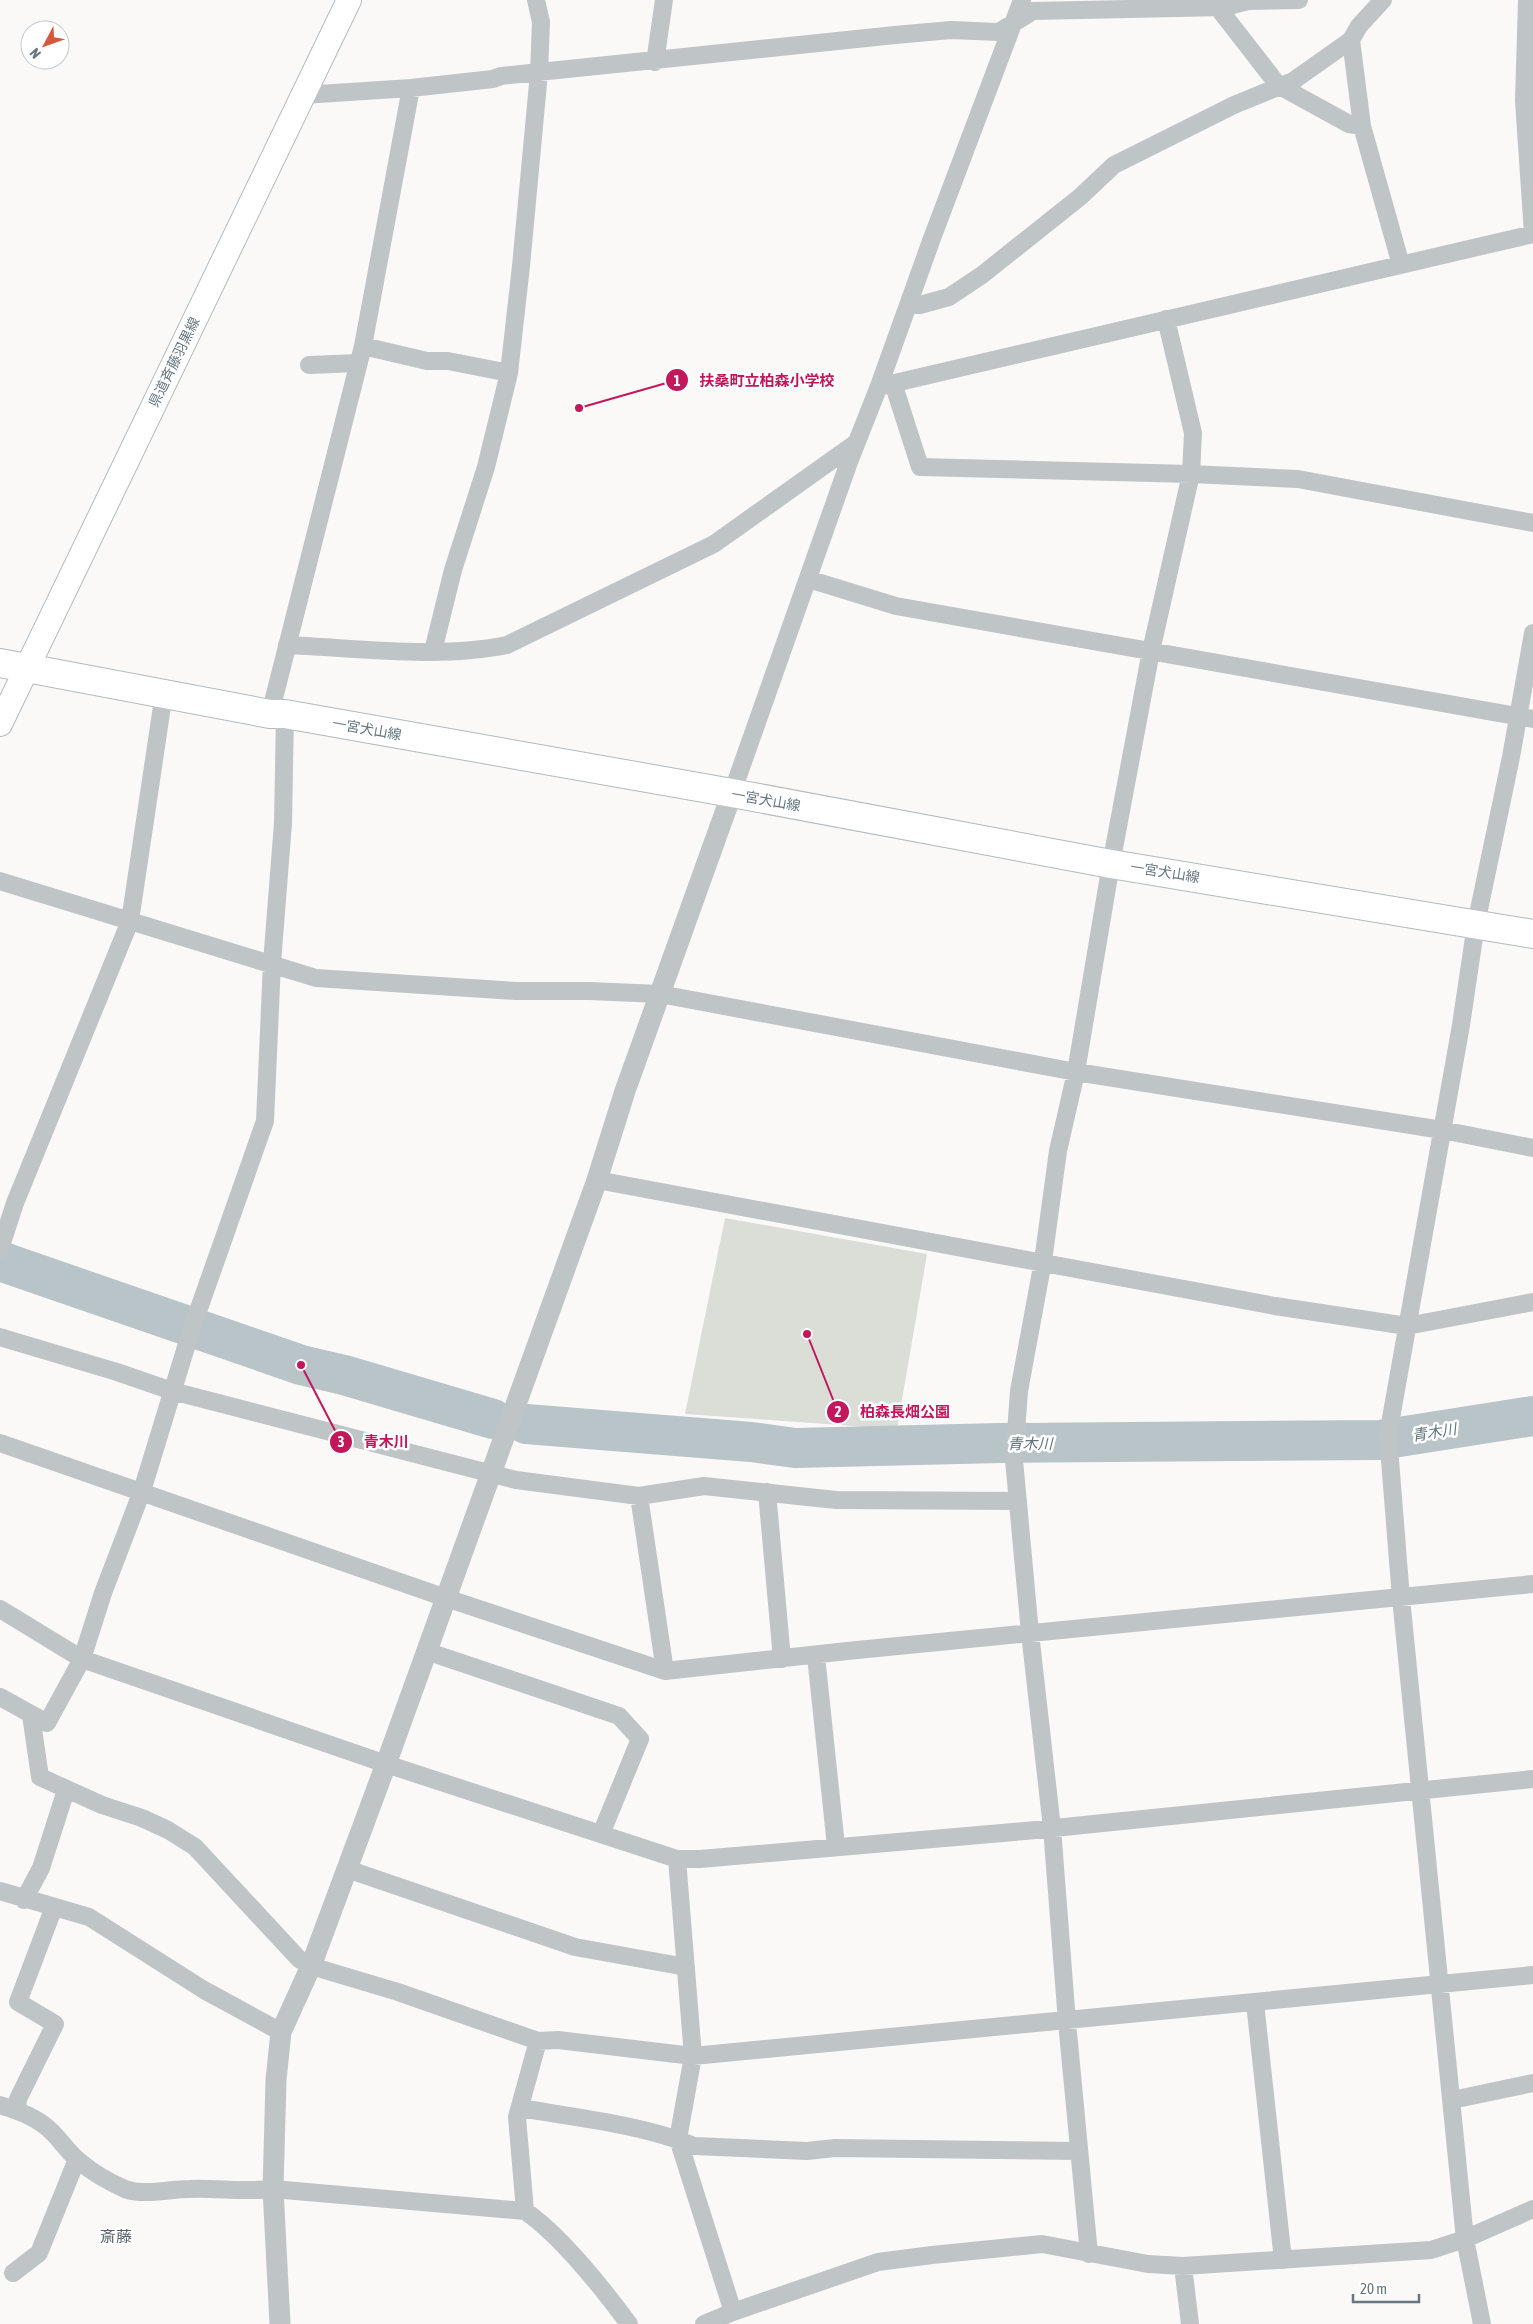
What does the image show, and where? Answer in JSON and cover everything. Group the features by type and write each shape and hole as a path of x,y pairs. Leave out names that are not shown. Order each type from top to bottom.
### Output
{"main road":[{"name":"県道斉藤羽黒線","path":"0,724 349,0"},
{"name":"一宮犬山線","path":"0,663 278,714 732,793 1111,864 1533,934"}],"street":[{"path":"433,651 453,570 486,467 509,373 522,266 540,73 542,22 536,0"},
{"path":"655,62 664,0"},
{"path":"280,2324 273,2189 276,2080 281,2032 311,1966 386,1764 597,1180 660,994 856,444 886,385 908,305 998,59 1022,0"},
{"path":"303,95 411,88 951,30 999,32 1015,20 1033,11 1300,0"},
{"path":"908,305 920,305 949,297 982,275 1080,197 1114,164 1162,139 1278,85 1293,80 1350,40 1358,26 1382,0"},
{"path":"886,385 1533,234 1524,101 1527,0"},
{"path":"1214,4 1278,85 1348,124 1362,126"},
{"path":"1350,40 1362,126 1402,265"},
{"path":"0,1697 47,1723 82,1659 103,1593 142,1492 172,1391 265,1120 270,1044 272,963 283,823 278,714 287,644 363,346 411,88"},
{"path":"1089,2254 1067,2022 1052,1828 1030,1633 1014,1460 1018,1391 1043,1261 1058,1151 1076,1072 1111,864 1150,651 1191,474 1193,433 1166,320"},
{"path":"363,346 427,361 448,361 509,373"},
{"path":"309,365 358,363"},
{"path":"886,385 920,467 1191,474 1298,479 1533,523"},
{"path":"287,644 433,651 479,651 508,645 610,597 714,544 856,444"},
{"path":"808,579 896,606 1525,717"},
{"path":"1482,2324 1465,2239 1401,1598 1388,1435 1461,1025 1476,924 1525,717 1533,633"},
{"path":"0,1250 15,1203 130,921 164,693"},
{"path":"0,881 316,978 516,991 589,990 660,994 1076,1072 1442,1130 1533,1148"},
{"path":"597,1180 1043,1261 1275,1306 1407,1326 1533,1302"},
{"path":"0,1337 117,1372 172,1391 516,1480 639,1496 704,1486 836,1500 1018,1501"},
{"path":"0,1443 446,1598 665,1671 1533,1584"},
{"path":"767,1492 782,1659"},
{"path":"639,1496 665,1671"},
{"path":"0,1609 82,1659 386,1764 677,1859 1052,1828 1533,1779"},
{"path":"426,1651 619,1716 640,1738 602,1834"},
{"path":"816,1656 836,1846"},
{"path":"32,1715 40,1777 102,1806 142,1818 168,1830 195,1846 298,1959 311,1966 398,1992 538,2041 558,2040 693,2056 840,2041 1067,2022 1533,1975"},
{"path":"24,1900 44,1859 66,1790"},
{"path":"677,1859 693,2056 678,2139 733,2312"},
{"path":"347,1868 575,1947 686,1967"},
{"path":"0,1891 24,1900 72,1911 98,1922 204,1990 281,2032"},
{"path":"17,2110 18,2098 55,2024 18,2002 54,1907"},
{"path":"1255,2003 1283,2260"},
{"path":"525,2211 517,2117 538,2041"},
{"path":"1452,2100 1533,2083"},
{"path":"0,2105 17,2110 52,2131 77,2159 92,2171 126,2190 190,2189 247,2192 273,2189 525,2211 537,2219 583,2268 629,2324"},
{"path":"520,2108 595,2121 678,2139 694,2146 807,2151 835,2148 1079,2151"},
{"path":"13,2273 39,2252 77,2159"},
{"path":"704,2324 733,2312 878,2262 1042,2244 1148,2264 1183,2266 1431,2250 1465,2239 1533,2209"},
{"path":"1183,2266 1190,2324"}],"shaded area":[{"path":"725,1218 927,1254 897,1429 685,1414"}],"waterway":[{"name":"青木川","path":"0,1261 301,1365 344,1375 493,1419"},
{"name":"青木川","path":"526,1424 751,1442 795,1448 1000,1443 1380,1440 1533,1416"}],"place":[{"name":"扶桑町立柏森小学校","path":"579,408"},
{"name":"柏森長畑公園","path":"807,1334"},
{"name":"青木川","path":"301,1365"}],"district":[{"name":"斎藤","path":"116,2236"}]}
